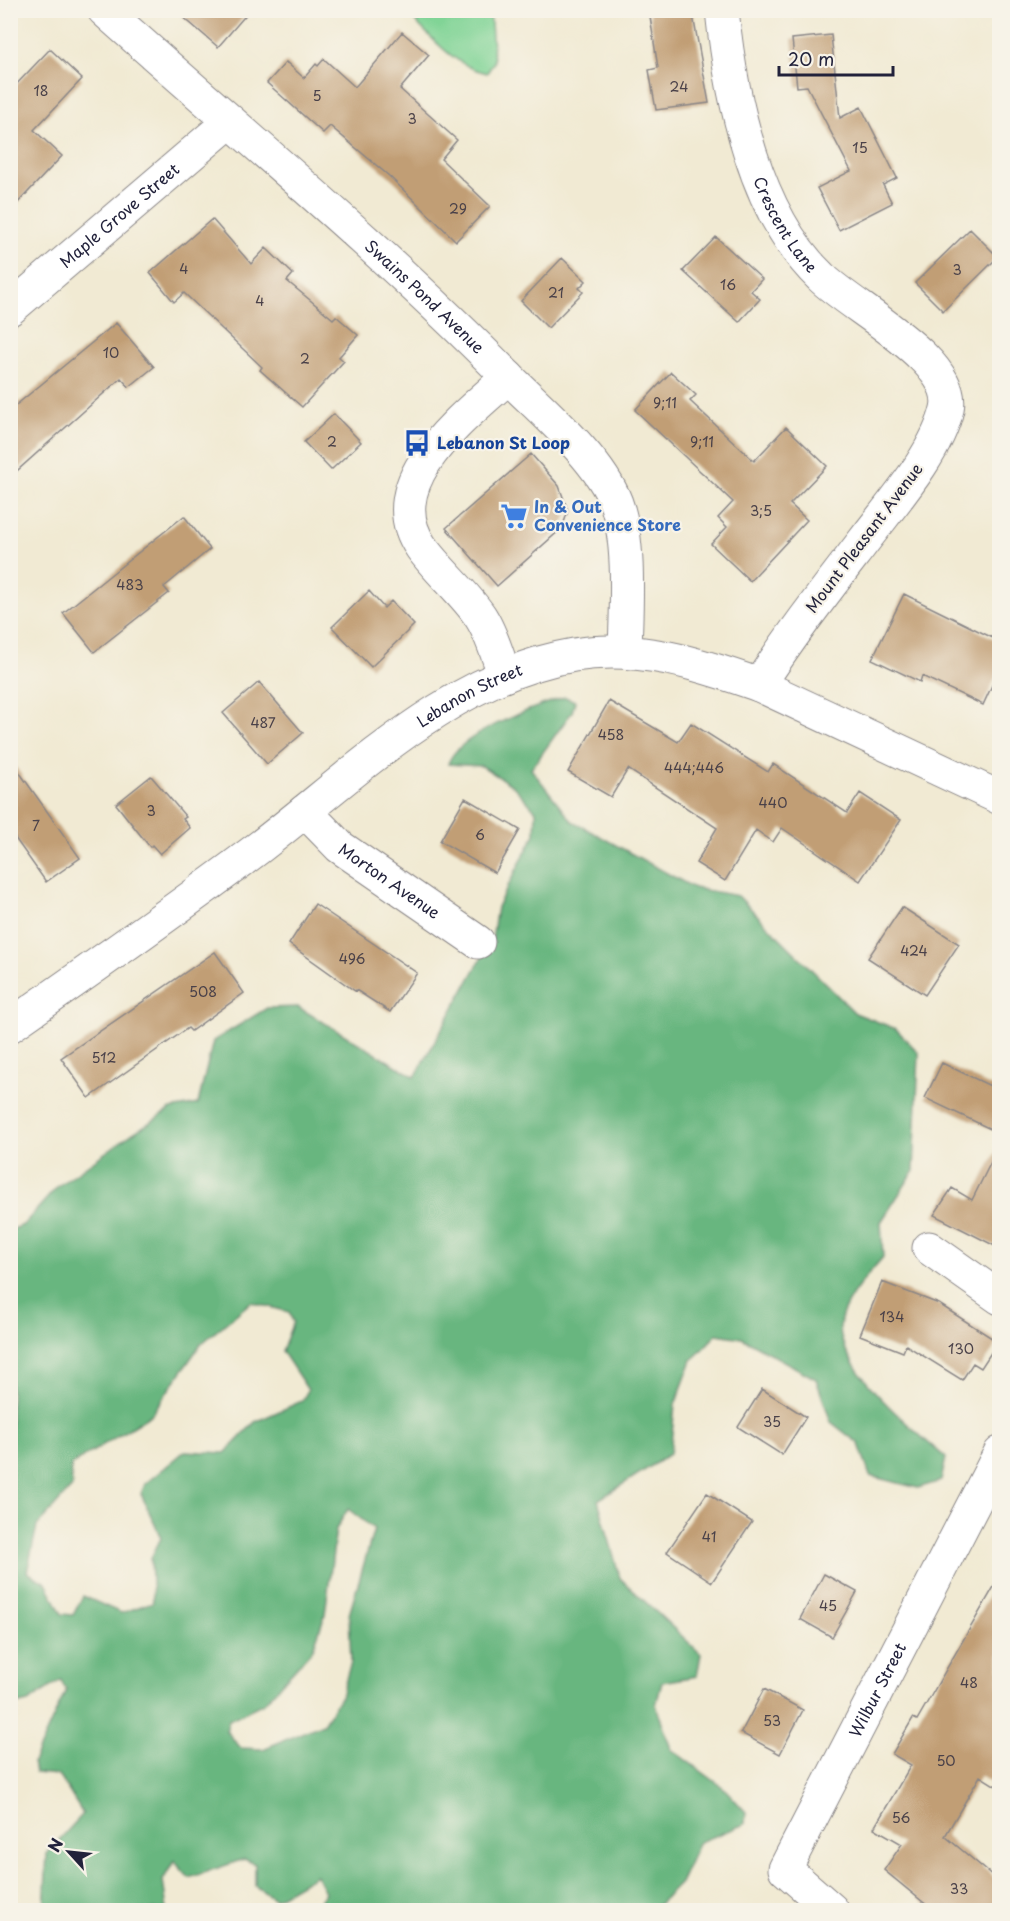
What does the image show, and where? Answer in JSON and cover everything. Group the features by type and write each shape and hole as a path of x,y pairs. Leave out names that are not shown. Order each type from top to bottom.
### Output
{"street":[{"name":"Swains Pond Avenue","path":"104,10 373,250 508,377 572,441 600,477 616,504 622,531 627,594 625,652"},
{"name":"Crescent Lane","path":"722,10 737,98 750,151 768,200 785,233 819,276 846,300 917,350 934,366 944,382"},
{"name":"Maple Grove Street","path":"10,309 229,122"},
{"path":"505,675 482,619 420,544 411,524 408,503 413,484 427,459 448,433 508,377"},
{"name":"Mount Pleasant Avenue","path":"759,685 792,634 917,470 934,440 947,409 944,382"},
{"name":"Lebanon Street","path":"10,1026 166,917 436,713 505,675 527,666 576,655 625,652 663,656 694,664 759,685 999,798"},
{"name":"Morton Avenue","path":"305,811 340,847 478,942"},
{"path":"928,1248 999,1298"},
{"name":"Wilbur Street","path":"832,1911 785,1869 999,1453"}],"green space":[{"path":"405,11 490,11 494,62 487,73 475,70 453,57"},
{"path":"565,697 575,701 572,712 531,769 572,821 694,888 738,896 855,1013 896,1029 919,1053 914,1171 881,1222 883,1257 850,1299 841,1318 840,1327 843,1344 865,1380 899,1416 946,1458 941,1481 918,1488 870,1476 859,1444 831,1422 816,1379 742,1338 717,1334 692,1360 675,1405 670,1454 598,1500 620,1578 701,1654 697,1676 662,1682 656,1705 671,1749 724,1788 746,1812 745,1824 699,1842 680,1883 653,1910 315,1910 325,1892 316,1875 275,1899 255,1886 255,1864 244,1859 189,1878 174,1861 163,1880 167,1910 44,1910 47,1853 83,1814 59,1775 35,1773 33,1762 66,1690 61,1680 28,1702 11,1706 11,1230 23,1225 58,1186 133,1133 171,1109 198,1104 213,1041 267,1008 298,1007 415,1077 492,939 497,907 535,834 536,811 513,786 482,766 448,764 454,753 481,732 517,715","holes":["251,1302 289,1312 293,1322 282,1351 308,1390 302,1401 255,1422 225,1453 185,1451 145,1484 141,1494 161,1538 151,1558 153,1602 121,1613 83,1596 73,1615 62,1614 46,1583 27,1572 37,1526 72,1487 71,1465 151,1415 201,1344","348,1509 374,1529 349,1615 351,1662 341,1696 323,1724 263,1749 241,1748 226,1731 229,1720 264,1703 313,1649 325,1614 336,1529"]}],"building":[{"path":"175,10 250,10 218,47"},
{"path":"649,10 692,10 709,103 656,110 649,70 658,68"},
{"path":"402,32 429,55 400,89 457,140 441,159 490,206 456,241 389,176 330,126 323,133 267,83 286,62 304,78 316,64 318,66 324,59 355,87"},
{"path":"831,35 840,118 861,107 897,178 883,185 892,203 839,230 817,188 851,171 807,86 797,87 792,39"},
{"path":"50,49 82,79 34,130 62,156 10,211 10,91"},
{"path":"212,219 251,264 266,248 293,274 287,281 333,319 336,316 358,335 339,357 344,361 302,407 260,370 262,367 184,293 174,302 150,273"},
{"path":"970,229 998,257 943,311 915,283"},
{"path":"716,237 762,279 751,291 760,299 739,322 683,271"},
{"path":"562,258 586,281 579,288 583,292 548,328 521,301"},
{"path":"116,323 154,367 129,387 121,378 10,477 10,410"},
{"path":"671,372 696,395 690,401 754,461 786,427 827,466 790,504 807,520 750,581 711,544 727,527 718,518 733,502 635,410"},
{"path":"334,414 361,442 331,470 304,442"},
{"name":"In & Out Convenience Store","path":"531,454 559,486 568,511 562,528 497,586 446,528"},
{"path":"184,516 210,549 164,587 169,593 94,652 63,613"},
{"path":"369,591 384,608 391,601 414,625 371,667 332,627"},
{"path":"904,594 999,641 999,670 983,705 922,676 920,682 872,659"},
{"path":"259,682 303,733 267,764 223,713"},
{"path":"609,701 678,742 691,723 768,772 773,764 847,813 860,793 901,820 860,881 782,828 773,842 756,830 725,881 696,863 717,828 628,769 611,797 568,772"},
{"path":"10,759 80,858 46,882 10,831"},
{"path":"151,776 186,817 183,819 190,828 160,854 152,845 150,847 116,804"},
{"path":"465,798 520,830 495,873 440,841"},
{"path":"315,904 417,973 390,1012 355,991 289,944"},
{"path":"902,907 959,944 925,995 868,958"},
{"path":"215,952 244,993 191,1031 188,1028 89,1098 61,1058"},
{"path":"942,1063 999,1090 999,1133 925,1098"},
{"path":"999,1146 999,1248 934,1215 952,1188 972,1200"},
{"path":"882,1282 939,1304 998,1342 981,1368 973,1363 962,1380 906,1345 903,1352 860,1335"},
{"path":"762,1389 806,1417 782,1455 738,1427"},
{"path":"707,1493 752,1522 712,1582 667,1552"},
{"path":"824,1574 857,1592 832,1637 800,1619"},
{"path":"999,1578 999,1788 980,1776 945,1836 999,1881 999,1911 934,1911 884,1870 902,1844 874,1828 911,1765 892,1754 913,1718 917,1720"},
{"path":"764,1689 803,1710 780,1754 741,1733"}],"place":[{"name":"Lebanon St Loop","path":"417,443"},
{"name":"In & Out Convenience Store","path":"514,516"}]}
